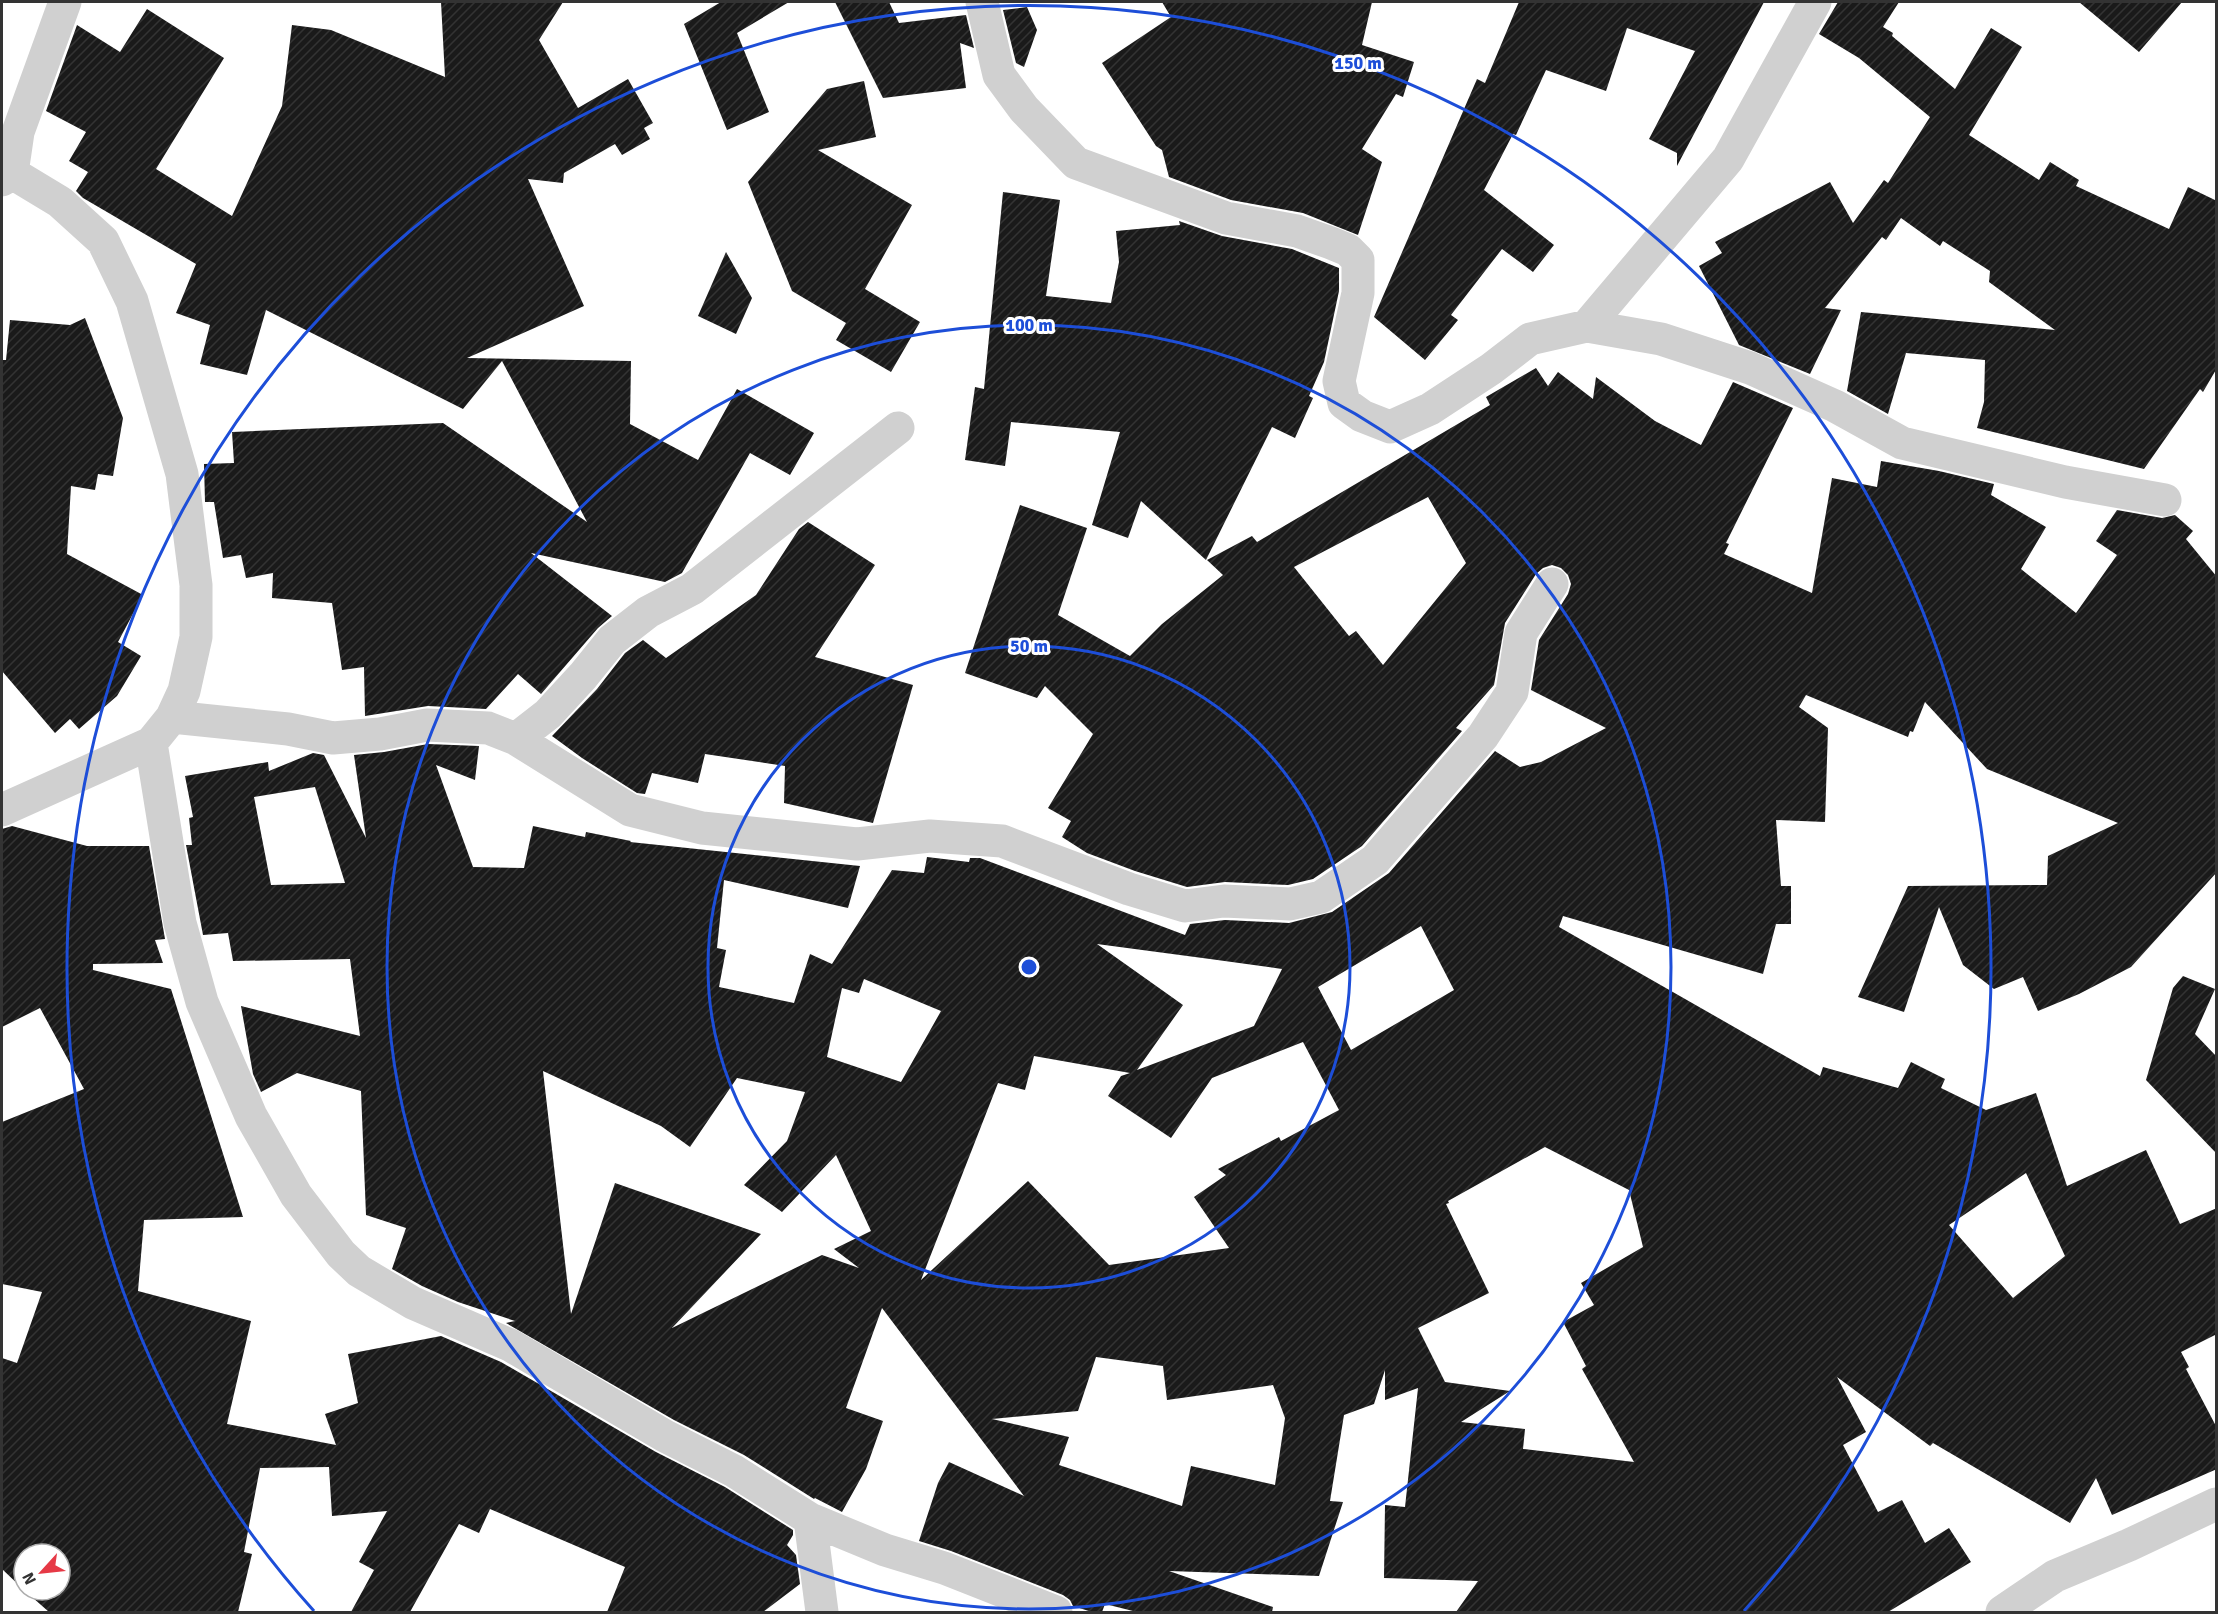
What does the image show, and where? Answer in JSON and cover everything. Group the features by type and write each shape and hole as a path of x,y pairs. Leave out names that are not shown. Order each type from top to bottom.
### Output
{"street":[{"path":"2,810 151,743 172,717 184,691 196,638 196,585 182,474 132,301 103,241 60,202 7,177 18,132 65,2"},
{"path":"981,2 999,75 1024,109 1076,163 1226,218 1297,231 1348,250 1359,260 1358,293 1339,381 1344,403 1362,416 1390,427 1430,409 1491,369 1530,339 1587,326 1660,339 1750,368 1835,406 1902,442 2065,482 2165,500"},
{"path":"1587,326 1728,159 1815,2"},
{"path":"516,739 548,714 612,640 648,612 692,589 898,428"},
{"path":"172,717 288,729 333,738 380,734 427,725 488,728 516,739 630,810 702,828 857,843 930,836 1002,841 1129,889 1185,906 1224,901 1290,904 1321,897 1375,860 1483,736 1512,692 1521,633 1552,584"},
{"path":"151,743 180,923 202,1002 251,1116 296,1195 341,1254 359,1270 413,1303 510,1345 664,1436 734,1471 810,1519 885,1550 944,1568 1056,1612"},
{"path":"2002,1612 2055,1576 2130,1545 2217,1504"},
{"path":"810,1519 822,1612"}],"building":[{"path":"441,2 563,2 539,40 578,108 628,79 653,123 644,128 650,139 622,155 615,144 564,173 563,183 528,179 584,306 467,358 631,361 630,424 698,460 737,389 814,433 790,475 750,453 682,573 665,582 531,553 612,616 598,628 541,694 518,674 486,709 428,706 365,716 364,667 342,670 332,603 272,598 273,573 246,578 241,555 223,558 214,502 205,502 204,464 234,463 232,432 443,423 587,522 502,361 463,409 266,310 247,375 200,364 210,325 176,313 196,264 83,198 76,191 88,172 69,161 86,132 46,111 77,25 120,52 147,9 224,58 156,169 232,216 282,106 292,25 331,30 445,77"},
{"path":"721,2 789,2 737,33 769,112 727,130 684,24"},
{"path":"835,2 889,2 899,23 966,15 974,48 960,43 966,88 883,98"},
{"path":"1162,2 1372,2 1362,45 1414,62 1403,97 1396,94 1362,149 1382,162 1358,235 1303,213 1231,200 1169,177 1162,150 1156,146 1102,63 1171,17"},
{"path":"1519,2 1764,2 1677,166 1677,153 1649,139 1695,51 1627,28 1606,91 1546,70 1516,135 1513,134 1484,190 1554,245 1533,272 1502,249 1451,315 1458,320 1425,360 1374,317 1477,79 1485,83"},
{"path":"1838,2 1899,2 1883,27 1893,33 1892,36 1955,89 1991,28 2022,47 1969,135 2039,180 2050,162 2079,180 2076,186 2169,229 2188,187 2217,201 2217,368 2203,392 2200,389 2144,469 1977,428 1984,402 1985,360 1906,353 1888,414 1847,391 1861,312 2055,330 1989,282 1990,271 1943,241 1940,246 1901,218 1886,240 1882,237 1825,308 1841,310 1810,374 1739,345 1699,266 1722,253 1715,242 1830,182 1853,223 1884,180 1888,183 1930,117 1859,58 1819,34"},
{"path":"2079,2 2182,2 2139,52"},
{"path":"1027,7 1037,30 1024,67 1016,63 1003,10"},
{"path":"864,81 876,137 818,150 912,205 865,289 920,322 891,372 836,340 846,323 792,291 748,182 827,89"},
{"path":"1003,192 1060,200 1046,296 1111,303 1119,262 1116,231 1180,225 1179,221 1222,236 1292,249 1339,268 1339,291 1324,362 1309,396 1313,398 1295,438 1272,427 1206,560 1141,501 1128,538 1092,525 1120,432 1011,422 1005,466 965,460 975,387 984,389"},
{"path":"726,252 752,298 736,334 698,316"},
{"path":"85,318 123,418 113,476 98,474 95,490 71,486 67,554 143,595 118,642 141,656 117,696 79,729 70,719 55,733 2,671 2,360 6,360 10,320 70,325"},
{"path":"1536,368 1548,386 1558,372 1593,399 1596,377 1655,421 1701,445 1733,382 1793,408 1726,543 1729,544 1724,554 1812,593 1832,478 1877,487 1881,461 1994,484 1991,495 2046,527 2021,569 2076,613 2117,555 2096,541 2117,510 2162,518 2175,515 2193,531 2186,539 2217,577 2217,872 2131,967 2079,994 2038,1011 2023,977 1994,989 1963,965 1939,907 1904,1012 1858,997 1908,886 2047,885 2048,856 2118,823 1987,769 1925,702 1913,732 1910,731 1908,737 1806,695 1799,707 1828,728 1825,822 1776,820 1781,886 1791,886 1791,924 1776,924 1763,974 1563,916 1559,927 1820,1076 1823,1067 1898,1088 1911,1062 1945,1079 1941,1088 1986,1110 2036,1093 2067,1186 2146,1150 2180,1224 2217,1208 2217,1334 2181,1352 2189,1367 2186,1369 2217,1428 2217,1469 2112,1515 2096,1478 2070,1523 1933,1443 1930,1446 1837,1377 1866,1432 1843,1445 1878,1512 1902,1500 1925,1543 1949,1528 1971,1562 1888,1612 1456,1612 1478,1581 1384,1578 1385,1505 1405,1507 1418,1388 1385,1400 1385,1370 1374,1404 1344,1415 1330,1501 1343,1502 1319,1576 1169,1571 1273,1607 1272,1612 1137,1612 1105,1604 1102,1612 1092,1612 1073,1606 1070,1600 1063,1595 951,1551 919,1541 938,1483 949,1462 1024,1496 882,1308 846,1408 883,1421 866,1469 842,1512 814,1499 744,1455 674,1420 506,1323 515,1321 458,1302 392,1269 406,1228 366,1215 361,1091 297,1073 261,1092 253,1074 241,1006 360,1036 350,959 233,961 228,933 203,935 186,845 192,845 189,818 193,817 185,776 268,762 269,771 313,753 324,755 366,838 354,755 428,744 479,746 475,780 436,765 473,867 524,868 533,826 585,837 586,832 630,842 860,866 848,908 724,880 717,948 726,950 719,987 794,1003 810,954 832,964 892,870 924,873 927,857 969,862 970,858 980,858 1185,935 1190,924 1225,920 1289,923 1332,912 1389,873 1495,751 1520,767 1541,762 1606,728 1531,690 1539,640 1568,594 1571,584 1568,575 1561,568 1552,565 1536,574 1505,623 1494,685 1456,728 1462,731 1362,846 1313,879 1288,885 1225,882 1187,887 1087,853 1062,837 1071,821 1048,808 1093,734 1045,686 1037,698 965,673 1020,505 1087,528 1058,615 1130,656 1162,624 1223,575 1207,560 1252,536 1257,542 1490,405 1486,397","holes":["1428,497 1466,563 1383,665 1356,631 1349,636 1294,567","315,787 345,883 271,885 254,797","1421,926 1454,990 1351,1050 1318,987","1097,944 1282,969 1254,1026 1137,1070 1183,1005","864,979 941,1011 901,1082 827,1057 842,988 859,993","1303,1042 1339,1110 1281,1141 1279,1137 1218,1169 1226,1175 1194,1197 1229,1248 1109,1265 1028,1181 921,1280 998,1083 1025,1090 1034,1056 1130,1073 1121,1076 1108,1096 1171,1138 1212,1078","543,1071 661,1126 690,1147 737,1078 805,1092 787,1141 744,1185 782,1212 836,1155 871,1231 834,1249 859,1268 822,1255 672,1328 761,1234 615,1183 571,1314","1545,1147 1629,1190 1643,1247 1581,1283 1594,1305 1563,1322 1586,1366 1582,1369 1634,1462 1523,1449 1525,1429 1461,1422 1510,1391 1445,1382 1418,1328 1489,1293 1446,1204","2026,1173 2065,1256 2013,1298 1949,1225","1096,1357 1163,1366 1167,1400 1273,1385 1285,1418 1275,1485 1191,1466 1182,1506 1059,1465 1069,1437 992,1419 1078,1411"]},
{"path":"808,522 875,565 815,657 913,685 873,823 784,803 785,766 705,754 698,783 652,773 645,794 637,793 552,736 597,689 625,653 643,640 666,658 756,595 799,529"},
{"path":"12,826 87,846 149,846 165,939 155,940 163,963 93,964 93,970 171,989 243,1217 144,1220 138,1291 251,1321 227,1424 336,1445 325,1414 358,1403 348,1354 441,1336 501,1362 656,1452 725,1487 793,1530 793,1535 787,1545 796,1555 800,1584 763,1612 607,1612 625,1567 490,1509 479,1533 459,1524 410,1612 351,1612 374,1570 359,1562 387,1511 332,1516 329,1467 260,1468 244,1552 252,1554 238,1612 49,1612 38,1602 72,1602 72,1542 12,1542 12,1579 2,1569 2,1358 17,1363 42,1292 2,1284 2,1122 84,1089 40,1008 2,1027 2,829"},
{"path":"2183,976 2215,989 2195,1034 2217,1057 2217,1154 2146,1080 2173,988"}]}
